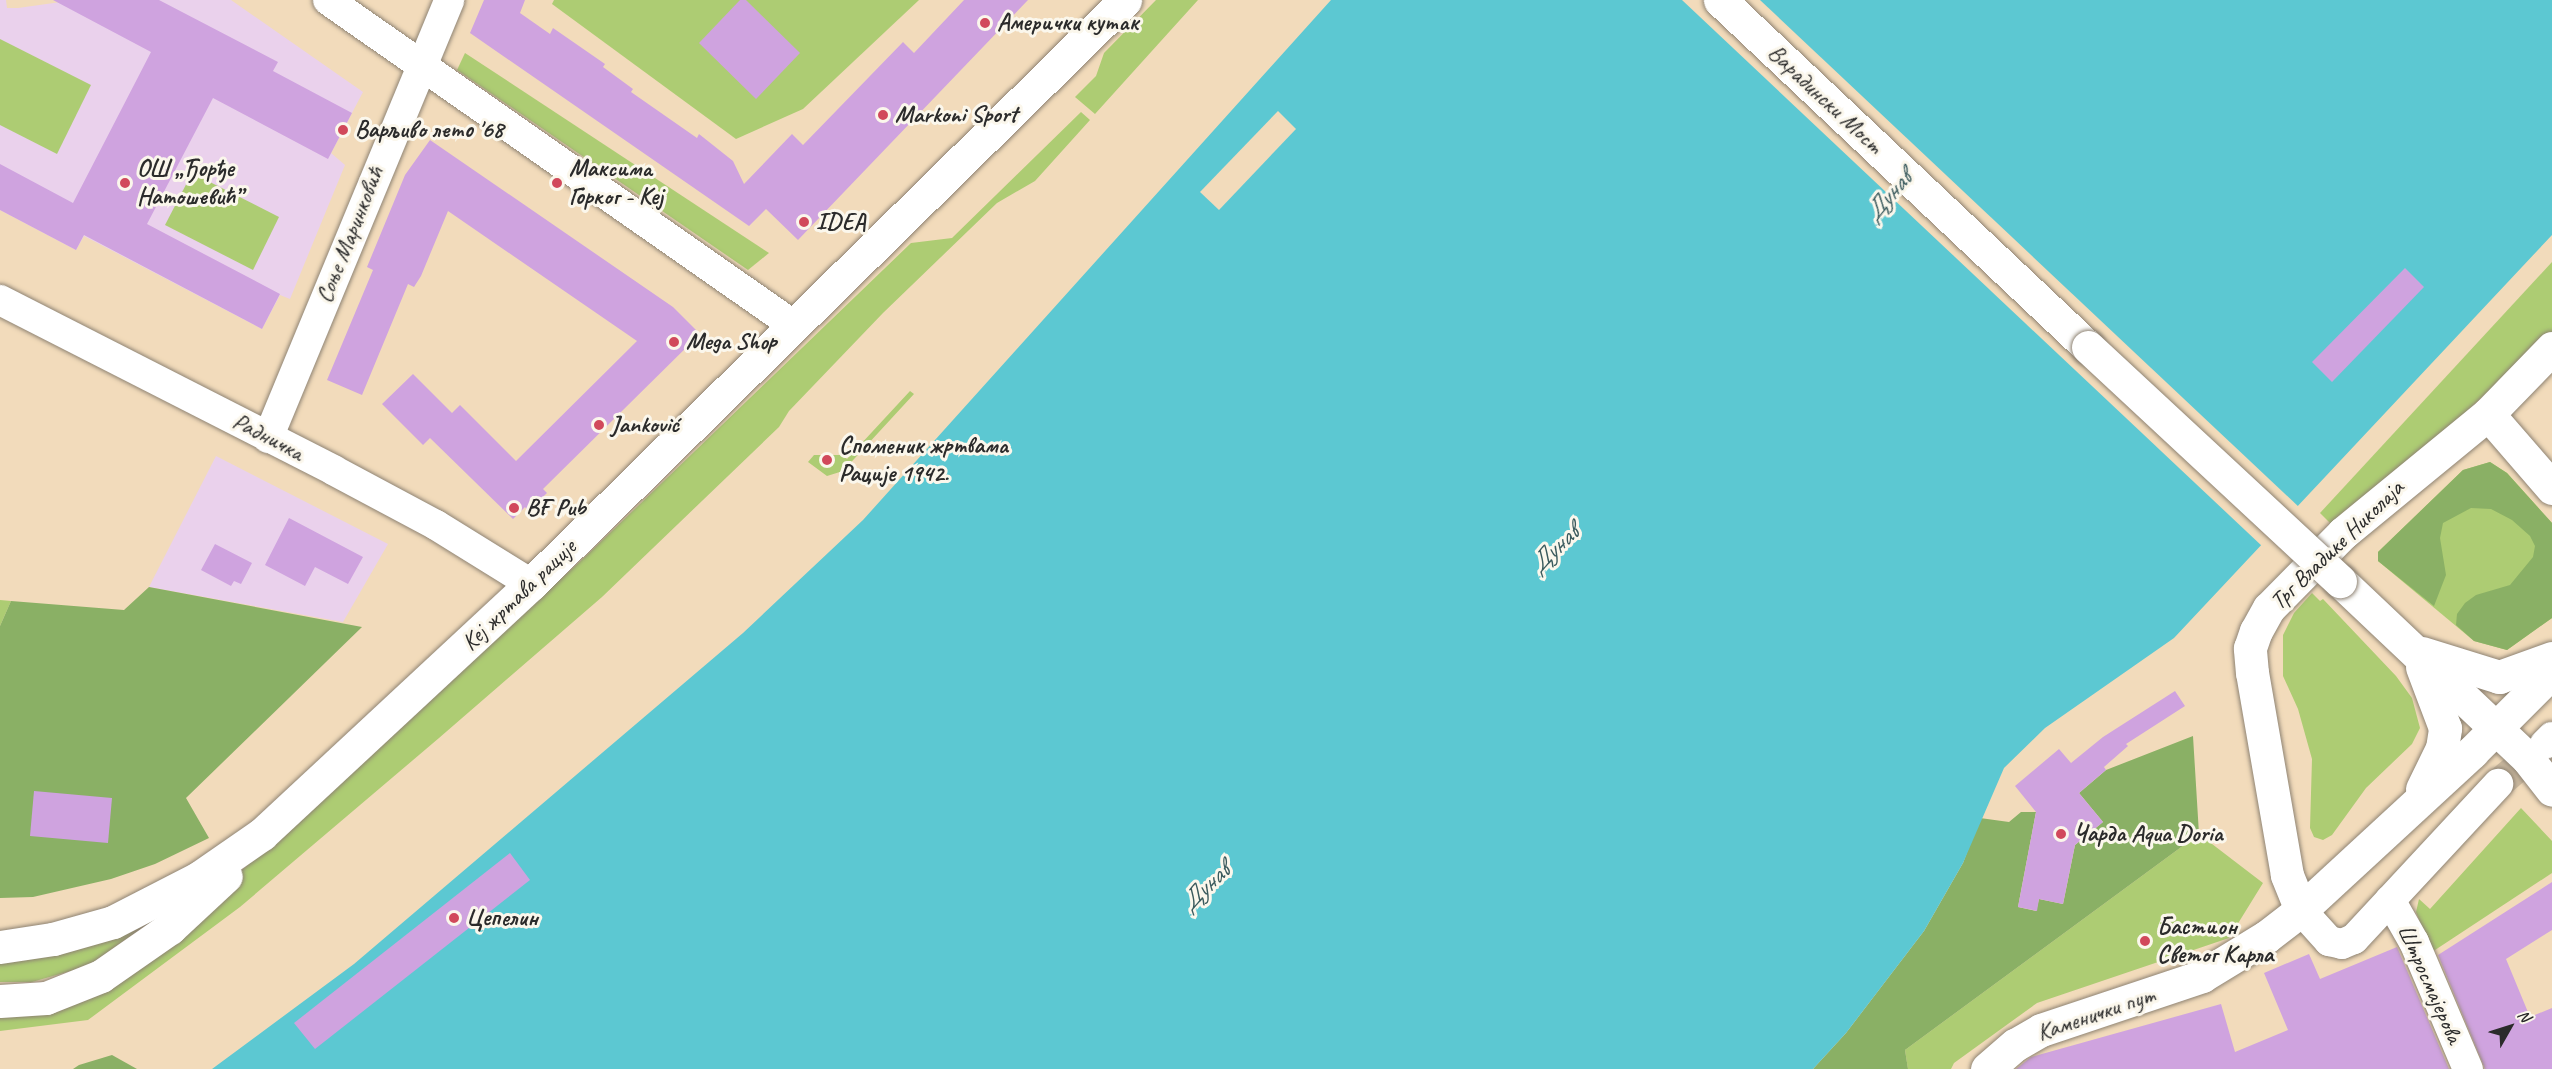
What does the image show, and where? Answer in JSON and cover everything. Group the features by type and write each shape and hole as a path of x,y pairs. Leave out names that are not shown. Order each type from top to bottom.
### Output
{"main road":[{"name":"Кеј жртава рације","path":"0,947 78,932 113,922 161,898 262,834 531,584 1125,0"},
{"name":"Варадински Мост","path":"1720,0 2528,759 2552,790"},
{"name":"Трг Владике Николаја","path":"2301,910 2287,875 2252,673 2250,648 2256,631 2269,608 2343,533 2488,414 2552,348"},
{"path":"2488,414 2552,488"},
{"path":"2414,651 2434,690 2445,728 2442,748 2414,803"},
{"path":"2414,651 2499,677 2552,658"},
{"path":"2301,910 2414,803 2496,730 2552,672"},
{"path":"0,1001 46,999 108,971 170,928 218,886 262,834"},
{"name":"Каменички пут","path":"1987,1069 2014,1045 2041,1030 2202,976 2237,957 2301,910"}],"street":[{"path":"328,0 792,325"},
{"name":"Соње Маринковић","path":"268,438 449,0"},
{"name":"Радничка","path":"0,300 436,525 531,584"},
{"name":"Трг Владике Николаја","path":"2301,910 2329,941 2342,944 2366,928 2498,784"},
{"name":"Штросмајерова","path":"2390,900 2414,942 2468,1069"}],"shaded area":[{"path":"0,0 6,0 7,8 18,8 75,0 231,0 363,92 331,153 345,165 290,299 280,295 262,329 84,236 76,250 0,210"},
{"path":"216,456 388,544 343,622 149,587"}],"green space":[{"path":"554,0 919,0 803,109 736,139 552,4"},
{"path":"1156,0 1198,0 1095,114 1075,97 1096,76 1104,53"},
{"path":"0,39 91,85 57,154 0,125"},
{"path":"465,53 769,253 748,270 457,70"},
{"path":"1081,112 1090,120 1035,181 997,203 883,313 789,411 779,427 602,597 439,738 240,907 88,1020 0,1031 0,1002 43,997 205,904 586,556 911,243 952,238"},
{"path":"192,173 279,217 253,270 165,225"},
{"path":"2552,262 2552,332 2338,531 2320,513"},
{"path":"910,391 914,394 843,471 827,476 808,462 814,455 843,455 847,459"},
{"path":"2490,462 2507,473 2552,523 2552,618 2507,650 2474,641 2378,561 2378,552 2463,470"},
{"path":"2490,462 2507,473 2552,523 2552,618 2507,650 2474,641 2456,625 2457,614 2465,603 2476,595 2510,585 2533,557 2535,546 2530,536 2512,520 2491,509 2471,508 2443,523 2440,538 2446,575 2434,606 2378,561 2378,552 2463,470"},
{"path":"149,587 362,627 186,798 209,838 155,864 111,879 33,897 0,898 0,626 11,601 124,610"},
{"path":"2312,593 2320,601 2323,599 2396,676 2412,698 2420,728 2412,744 2366,788 2332,835 2323,840 2314,837 2310,828 2312,759 2298,709 2283,676 2283,635 2294,613"},
{"path":"0,600 11,601 0,626"},
{"path":"2193,736 2199,834 1905,1050 1908,1069 1813,1069 1846,1033 1924,931 1963,863 1980,818 2009,822 2021,812 2036,812 2018,907 2036,911 2039,899 2063,904 2075,845 2103,822 2079,793 2106,770"},
{"path":"2521,808 2552,841 2552,873 2432,952 2416,912 2419,899 2430,909"},
{"path":"2199,834 2263,883 2229,938 2037,1003 1954,1063 1951,1069 1908,1069 1905,1050"},
{"path":"181,900 88,966 32,982 0,982 0,953"},
{"path":"112,1055 137,1069 73,1069 79,1065"}],"water":[{"name":"Дунав","path":"1331,0 2552,0 2552,235 2174,638 2045,728 2004,768 1963,863 1924,931 1846,1033 1813,1069 212,1069 354,964 743,633 863,520"}],"pier":[{"path":"1682,0 1760,0 2300,508 2263,547"},
{"path":"1278,111 1296,129 1219,210 1200,192"}],"building":[{"name":"ОШ „Ђорђе Натошевић”","path":"53,0 159,0 278,62 273,71 352,113 328,159 213,98 147,224 280,294 262,329 84,235 76,250 0,210 0,164 73,203 151,52"},
{"path":"484,0 525,0 520,13 550,34 553,28 605,64 603,67 633,89 631,92 697,138 699,134 733,161 744,184 792,134 803,145 903,42 914,53 964,0 1028,0 798,240 766,209 749,226 470,33"},
{"path":"740,0 746,0 800,53 756,99 699,43"},
{"path":"430,140 673,307 700,334 543,489 547,493 528,511 525,507 513,519 430,438 423,445 382,404 413,374 452,413 460,405 516,461 637,341 448,211 421,276 414,287 408,284 362,395 327,380 373,270 367,267 405,175"},
{"path":"2405,268 2424,287 2332,382 2312,362"},
{"path":"289,518 363,557 348,584 315,567 305,586 265,565"},
{"path":"215,544 252,563 241,584 234,581 231,586 201,570"},
{"name":"Чарда Aqua Doria","path":"2175,691 2185,706 2126,744 2128,746 2104,767 2106,770 2079,793 2103,822 2075,845 2063,904 2039,899 2037,911 2018,907 2036,812 2015,786 2059,749 2071,763 2103,737"},
{"path":"34,791 112,798 108,843 30,836"},
{"name":"Цепелин","path":"510,853 530,880 315,1049 294,1023"},
{"path":"2552,882 2552,930 2506,959 2530,1017 2552,1008 2552,1069 2485,1069 2438,955"},
{"path":"2397,947 2449,1069 2016,1069 2031,1057 2221,1004 2235,1052 2288,1030 2264,973 2309,954 2320,979"}],"tunnel":[{"path":"2498,784 2545,744"}],"place":[{"name":"Амерички кутак","path":"985,23"},
{"name":"Markoni Sport","path":"883,115"},
{"name":"Варљиво лето '68","path":"343,130"},
{"name":"ОШ „Ђорђе Натошевић”","path":"125,183"},
{"name":"Максима Горког - Кеј","path":"557,183"},
{"name":"IDEA","path":"804,222"},
{"name":"Mega Shop","path":"674,342"},
{"name":"Janković","path":"599,425"},
{"name":"Споменик жртвама Рације 1942.","path":"827,460"},
{"name":"BF Pub","path":"514,508"},
{"name":"Чарда Aqua Doria","path":"2061,834"},
{"name":"Цепелин","path":"454,918"},
{"name":"Бастион Светог Карла","path":"2145,941"}]}
